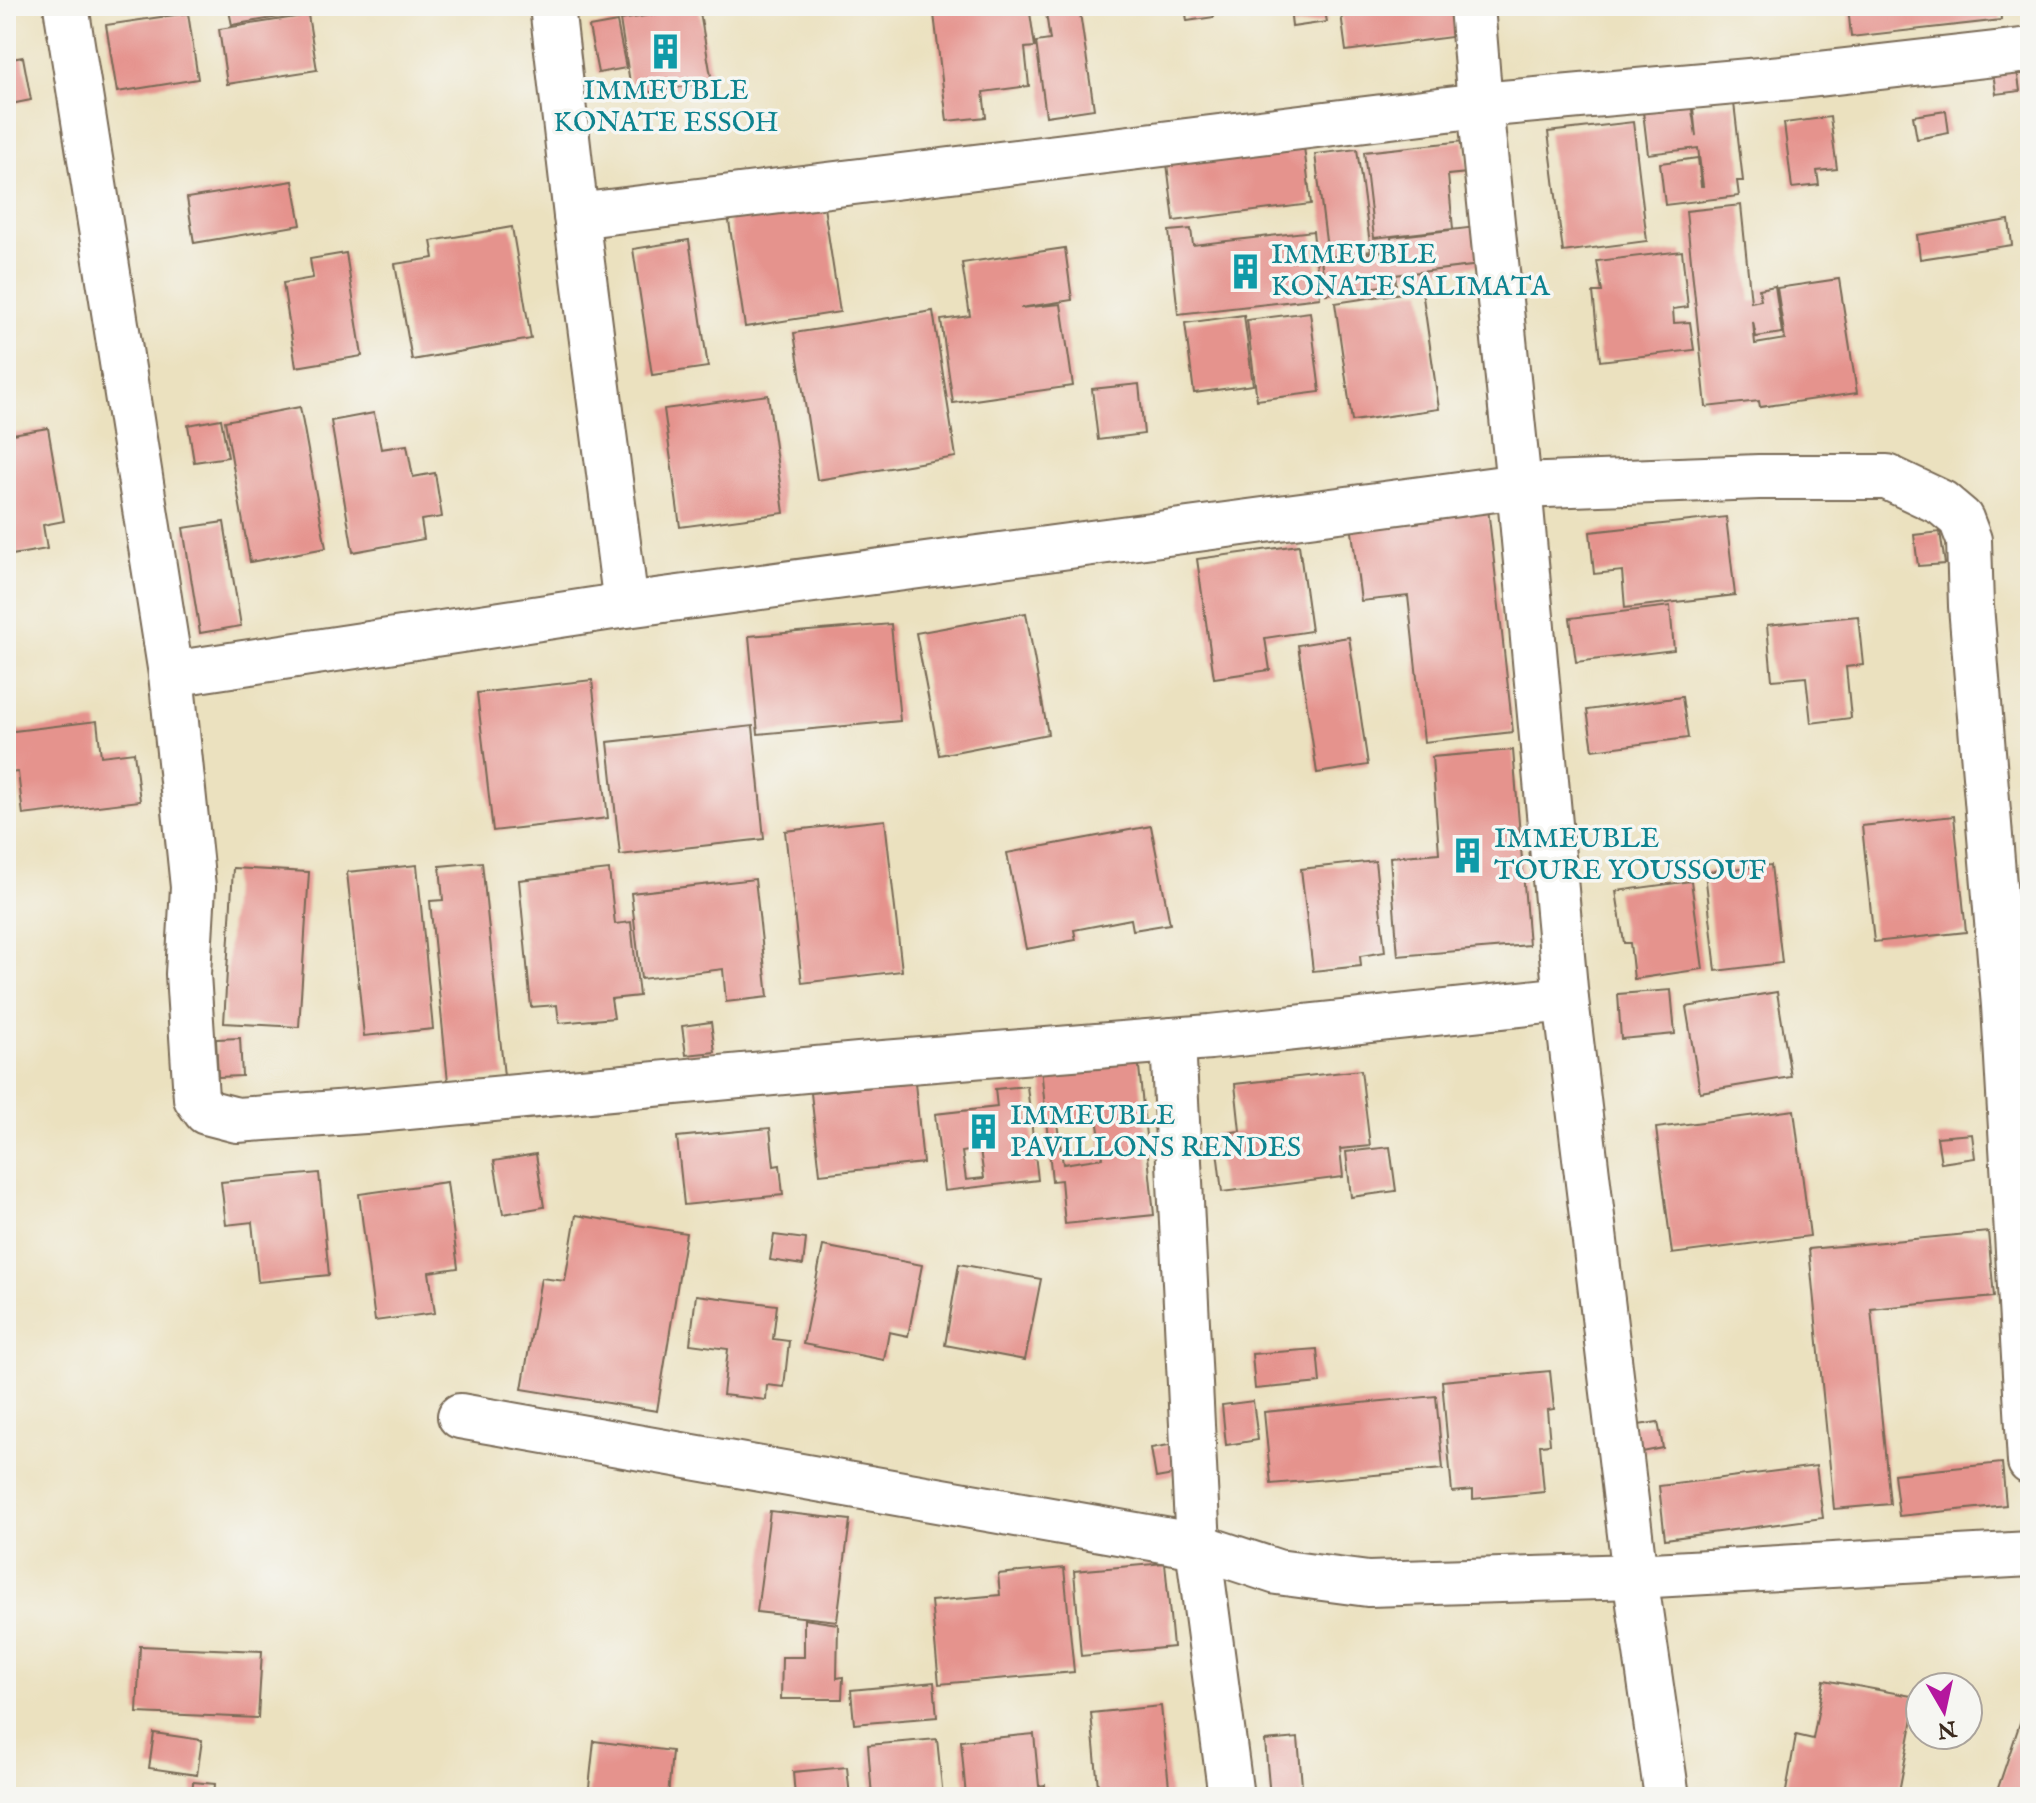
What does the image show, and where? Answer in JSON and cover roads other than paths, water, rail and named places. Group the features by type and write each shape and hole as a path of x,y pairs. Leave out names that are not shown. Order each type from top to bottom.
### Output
{"street":[{"path":"66,6 171,674 193,887 188,974 196,1098 206,1112 237,1120 349,1112 859,1065 1173,1040 1566,999"},
{"path":"552,6 626,605"},
{"path":"1472,6 1566,999 1635,1576 1667,1797"},
{"path":"576,216 1480,105 1792,77 2030,50"},
{"path":"171,674 626,605 1519,486 1759,477 1887,477 1942,503 1961,519 1969,540 1976,674 2004,1006 2030,1462"},
{"path":"1173,1040 1198,1546 1231,1797"},
{"path":"460,1416 1198,1546 1277,1572 1368,1584 1635,1576 2030,1554"}],"place":[{"name":"IMMEUBLE KONATE ESSOH","path":"666,51"},
{"name":"IMMEUBLE KONATE SALIMATA","path":"1245,271"},
{"name":"IMMEUBLE TOURE YOUSSOUF","path":"1468,855"},
{"name":"IMMEUBLE PAVILLONS RENDES","path":"984,1132"}]}
